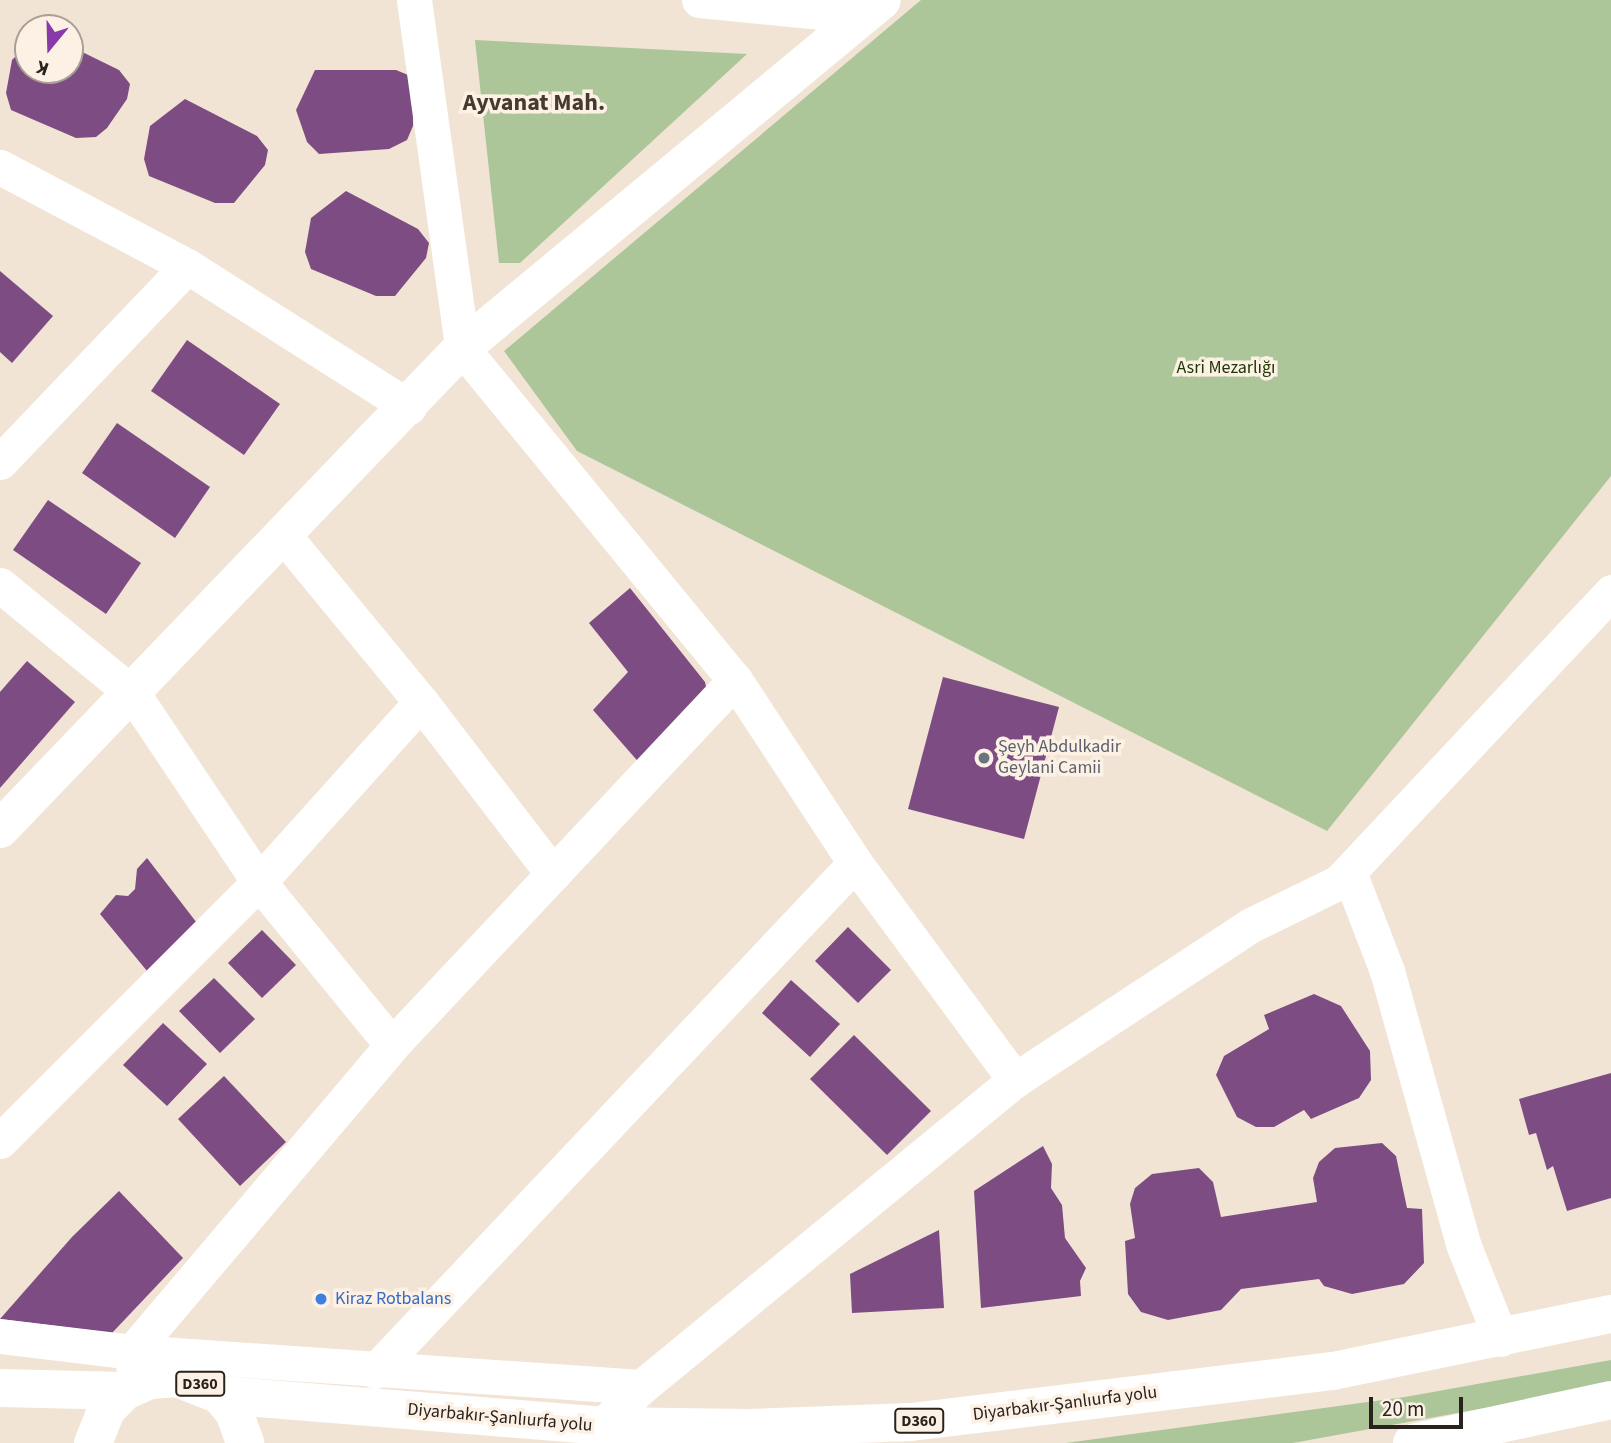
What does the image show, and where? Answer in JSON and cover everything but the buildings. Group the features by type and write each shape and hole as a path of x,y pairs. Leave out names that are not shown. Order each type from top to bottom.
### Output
{"main road":[{"path":"0,829 285,537 462,348 872,8"},
{"name":"Diyarbakır-Şanlıurfa yolu","path":"220,1395 602,1426 748,1428 911,1422 1333,1371 1501,1339 1611,1314"},
{"path":"93,1443 106,1410 131,1377"},
{"name":"D360","path":"0,1388 131,1377 177,1378 220,1395 233,1412 245,1443"},
{"path":"1412,1443 1474,1437 1611,1400"}],"street":[{"path":"414,0 462,348 735,680 855,863 1015,1080"},
{"path":"699,0 872,8"},
{"path":"0,167 187,266 409,407"},
{"path":"0,462 187,266"},
{"path":"285,537 421,702 553,874"},
{"path":"0,585 133,694 259,882 392,1045"},
{"path":"602,1426 641,1387 1015,1080 1251,925 1339,882 1611,592"},
{"path":"131,1377 392,1045 735,680"},
{"path":"0,1141 259,882 421,702"},
{"path":"375,1371 855,863"},
{"path":"1349,872 1387,971 1463,1244 1501,1339"},
{"path":"0,1336 131,1377 375,1371 641,1387"}],"green space":[{"name":"Asri Mezarlığı","path":"921,0 1611,0 1611,476 1327,831 577,451 504,351"},
{"path":"475,40 747,54 520,263 499,263"},
{"path":"1611,1360 1611,1385 1293,1443 1066,1443 1405,1397"}],"place":[{"name":"Şeyh Abdulkadir Geylani Camii","path":"984,758"},
{"name":"Kiraz Rotbalans","path":"321,1299"}],"district":[{"name":"Ayvanat Mah.","path":"534,103"}]}
